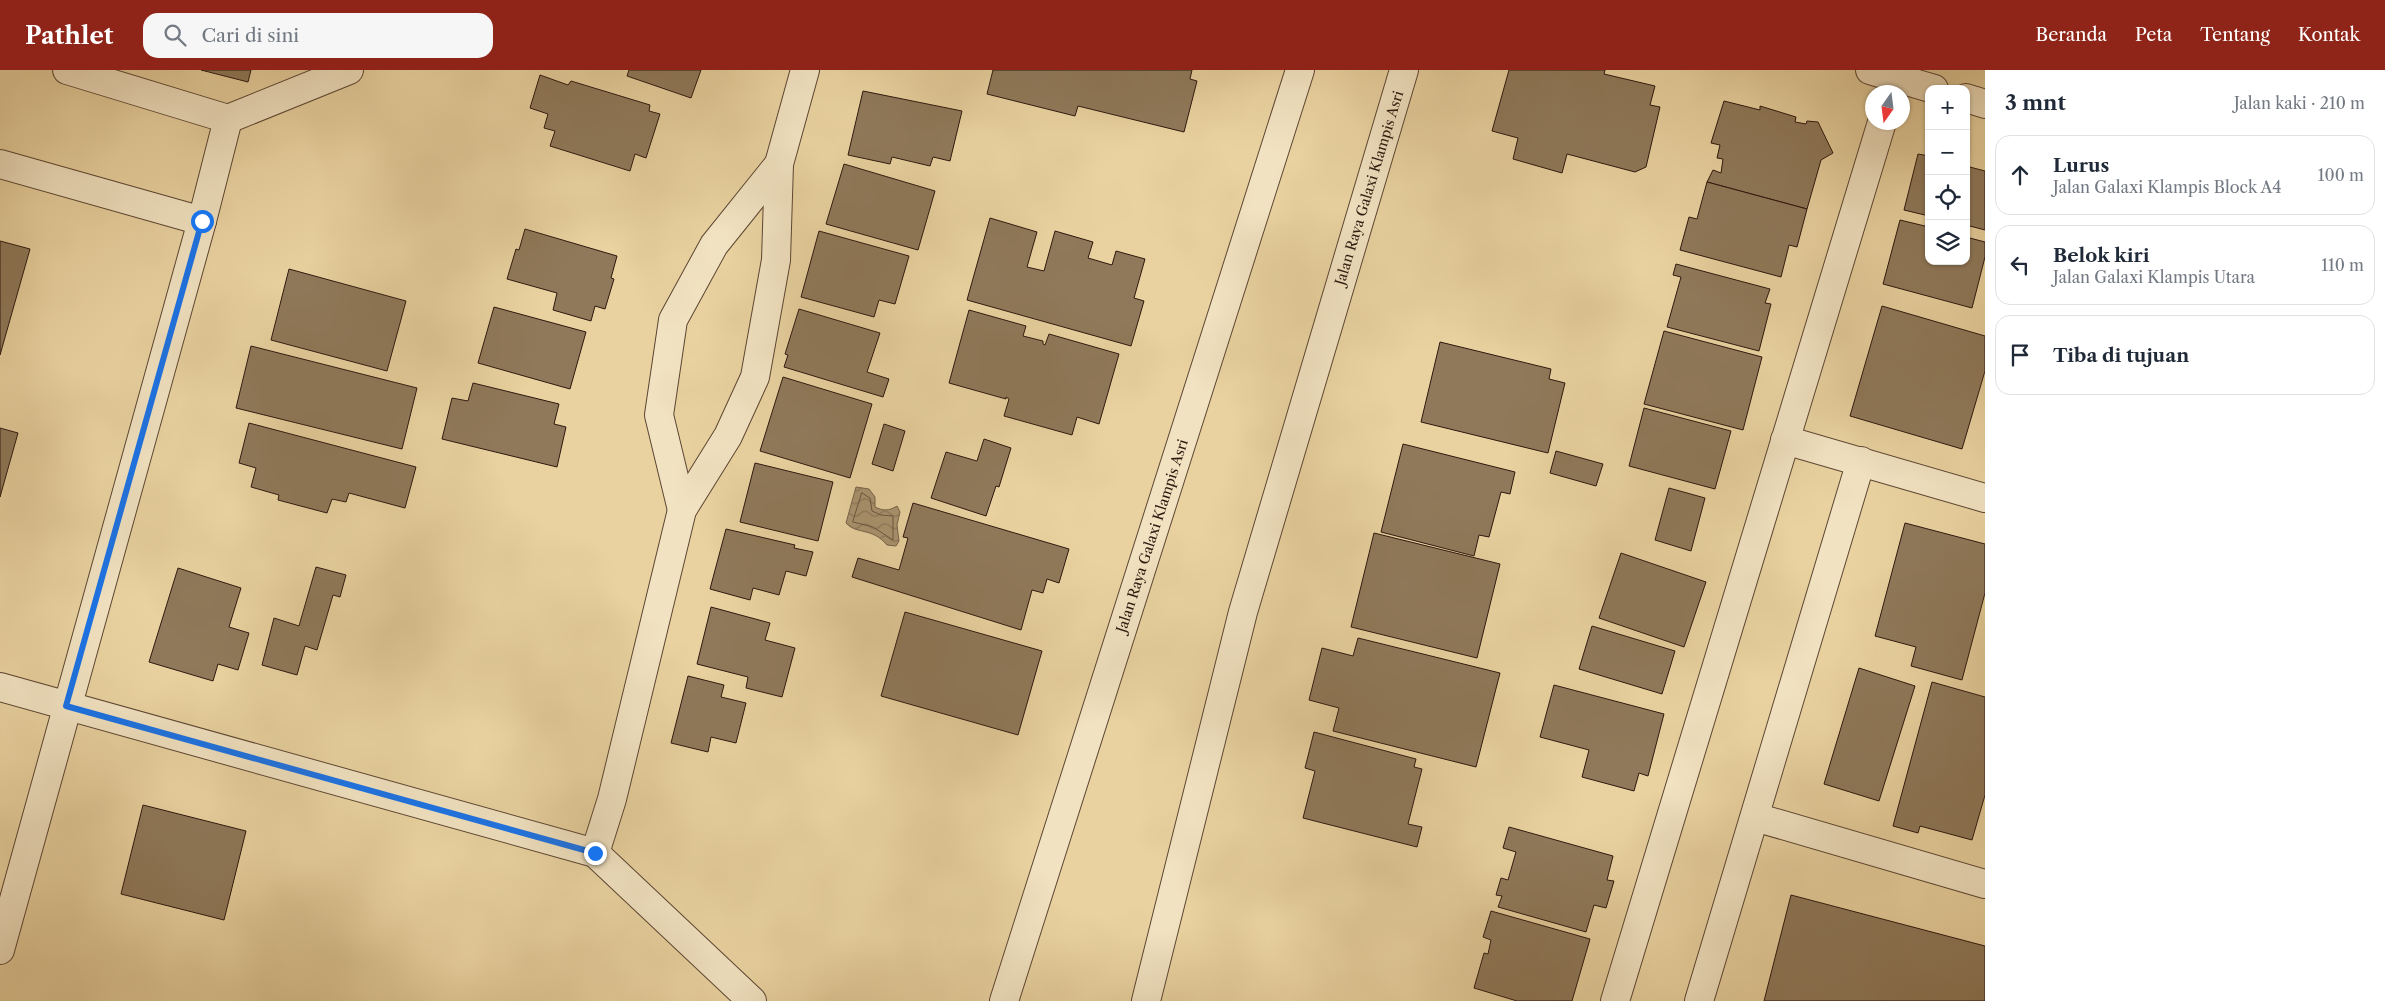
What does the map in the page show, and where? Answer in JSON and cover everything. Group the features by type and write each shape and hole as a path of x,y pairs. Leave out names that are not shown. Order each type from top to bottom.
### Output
{"street":[{"path":"67,70 228,119 349,70"},
{"path":"595,853 612,799 682,510 728,436 755,377 776,260 779,164 805,70"},
{"name":"Jalan Raya Galaxi Klampis Asri","path":"1004,1001 1300,70"},
{"name":"Jalan Raya Galaxi Klampis Asri","path":"1146,1001 1243,612 1404,70"},
{"path":"1889,77 1925,87"},
{"path":"1970,99 1985,104"},
{"path":"0,950 66,706 202,221 228,119"},
{"path":"1616,1001 1880,130"},
{"path":"0,164 202,221"},
{"path":"682,510 658,415 673,320 714,245 779,164"},
{"path":"1785,440 1985,498"},
{"path":"1700,1001 1862,461"},
{"path":"0,687 595,853 752,1001"},
{"path":"1755,817 1985,884"}],"water":[{"path":"856,487 869,489 875,497 875,507 886,510 897,506 900,512 897,525 899,541 896,546 887,545 876,536 850,527 846,523"}],"building":[{"path":"201,70 251,70 248,82"},
{"path":"629,70 701,70 691,98 627,76"},
{"path":"993,70 1192,70 1190,79 1197,81 1184,132 1078,106 1075,116 987,94"},
{"path":"1509,70 1605,70 1604,74 1655,86 1650,105 1660,107 1646,167 1635,172 1567,154 1562,173 1513,159 1518,138 1492,131"},
{"path":"540,75 568,85 571,81 650,105 649,111 660,114 646,158 635,154 630,171 550,146 555,131 544,128 548,114 530,108"},
{"path":"863,91 962,111 950,161 933,157 930,166 892,157 890,164 848,155"},
{"path":"1724,101 1760,110 1760,106 1796,117 1795,122 1806,124 1807,121 1818,122 1833,153 1821,160 1807,209 1707,182 1713,170 1721,173 1723,159 1717,158 1720,145 1711,143"},
{"path":"1918,154 1925,155 1925,215 1904,210"},
{"path":"844,164 935,191 918,250 826,224"},
{"path":"1970,167 1985,171 1985,230 1970,226"},
{"path":"1707,182 1807,209 1797,247 1789,245 1781,277 1680,250 1689,217 1697,219"},
{"path":"990,218 1037,232 1027,267 1044,271 1055,231 1093,242 1088,258 1112,265 1116,251 1145,259 1134,298 1144,301 1131,346 967,300"},
{"path":"1900,220 1925,226 1925,265 1970,265 1970,238 1985,242 1985,257 1972,308 1883,284"},
{"path":"525,229 617,256 611,278 614,279 605,309 595,306 591,321 553,310 557,293 507,279 516,249 519,250"},
{"path":"819,231 909,256 895,304 879,300 874,317 801,297"},
{"path":"0,241 30,249 0,355"},
{"path":"1676,264 1770,289 1765,303 1771,304 1759,351 1667,327 1681,277 1673,275"},
{"path":"289,269 406,301 387,371 271,340"},
{"path":"1882,306 1985,336 1985,371 1962,449 1850,416"},
{"path":"494,307 586,332 570,389 478,363"},
{"path":"799,309 880,333 867,372 889,379 883,397 784,367 788,355 785,354"},
{"path":"969,310 1026,326 1023,336 1043,341 1045,345 1049,334 1119,354 1099,424 1077,417 1072,435 1004,416 1009,399 1006,397 1006,399 949,383"},
{"path":"1664,331 1762,357 1743,430 1644,404"},
{"path":"1440,342 1551,369 1549,379 1565,383 1548,453 1421,422"},
{"path":"251,346 417,388 402,449 236,408"},
{"path":"783,377 872,404 850,478 760,451"},
{"path":"473,383 559,404 554,424 566,427 557,467 442,439 452,398 468,401"},
{"path":"1644,408 1731,431 1715,489 1629,466"},
{"path":"249,423 416,467 405,508 349,493 346,502 332,499 327,513 278,500 279,495 251,487 256,468 239,463"},
{"path":"884,424 905,431 893,471 872,464"},
{"path":"0,428 18,433 0,497"},
{"path":"984,439 1011,448 999,487 996,486 986,516 931,498 946,452 977,461"},
{"path":"1403,444 1515,472 1510,494 1501,492 1489,537 1479,535 1474,556 1381,532"},
{"path":"1556,451 1603,464 1596,486 1550,473"},
{"path":"755,463 833,482 818,541 740,522"},
{"path":"1669,488 1705,498 1691,551 1655,540"},
{"path":"913,503 1069,549 1059,583 1047,579 1043,593 1032,590 1021,630 852,577 858,558 899,570 908,538 903,537"},
{"path":"1905,523 1985,544 1985,593 1962,680 1911,666 1916,647 1875,636"},
{"path":"726,529 795,545 794,548 813,552 806,576 786,571 779,595 753,588 750,600 710,589"},
{"path":"1374,533 1500,564 1477,658 1351,627"},
{"path":"1621,553 1706,582 1684,647 1599,618"},
{"path":"316,567 346,575 340,597 333,595 317,650 305,646 297,675 262,665 274,618 299,626"},
{"path":"178,568 241,588 229,627 249,633 238,670 218,664 213,681 149,662"},
{"path":"711,607 770,623 765,640 795,648 782,697 746,688 748,677 697,664"},
{"path":"905,612 1042,651 1018,735 881,696"},
{"path":"1592,626 1675,651 1662,694 1579,669"},
{"path":"1358,638 1500,673 1476,767 1333,731 1339,708 1309,700 1322,648 1353,656"},
{"path":"1859,668 1915,686 1879,801 1824,784"},
{"path":"688,676 724,685 721,697 746,703 736,743 711,737 708,752 671,743"},
{"path":"1932,682 1985,697 1985,795 1972,840 1920,826 1918,833 1893,826"},
{"path":"1554,685 1664,714 1648,776 1639,773 1634,791 1582,777 1589,750 1540,737"},
{"path":"1314,732 1416,759 1414,767 1422,769 1408,824 1422,827 1417,847 1303,818 1315,771 1305,768"},
{"path":"143,805 246,831 224,920 121,894"},
{"path":"1509,827 1613,856 1607,880 1614,881 1606,908 1594,905 1586,932 1498,907 1502,896 1496,895 1501,878 1508,880 1516,852 1503,848"},
{"path":"1791,895 1985,946 1985,1001 1764,1001"},
{"path":"1491,911 1590,939 1572,1001 1517,1001 1474,988 1484,953 1488,954 1491,940 1483,937"}],"route":[{"path":"202,221 66,706 595,853"}]}
